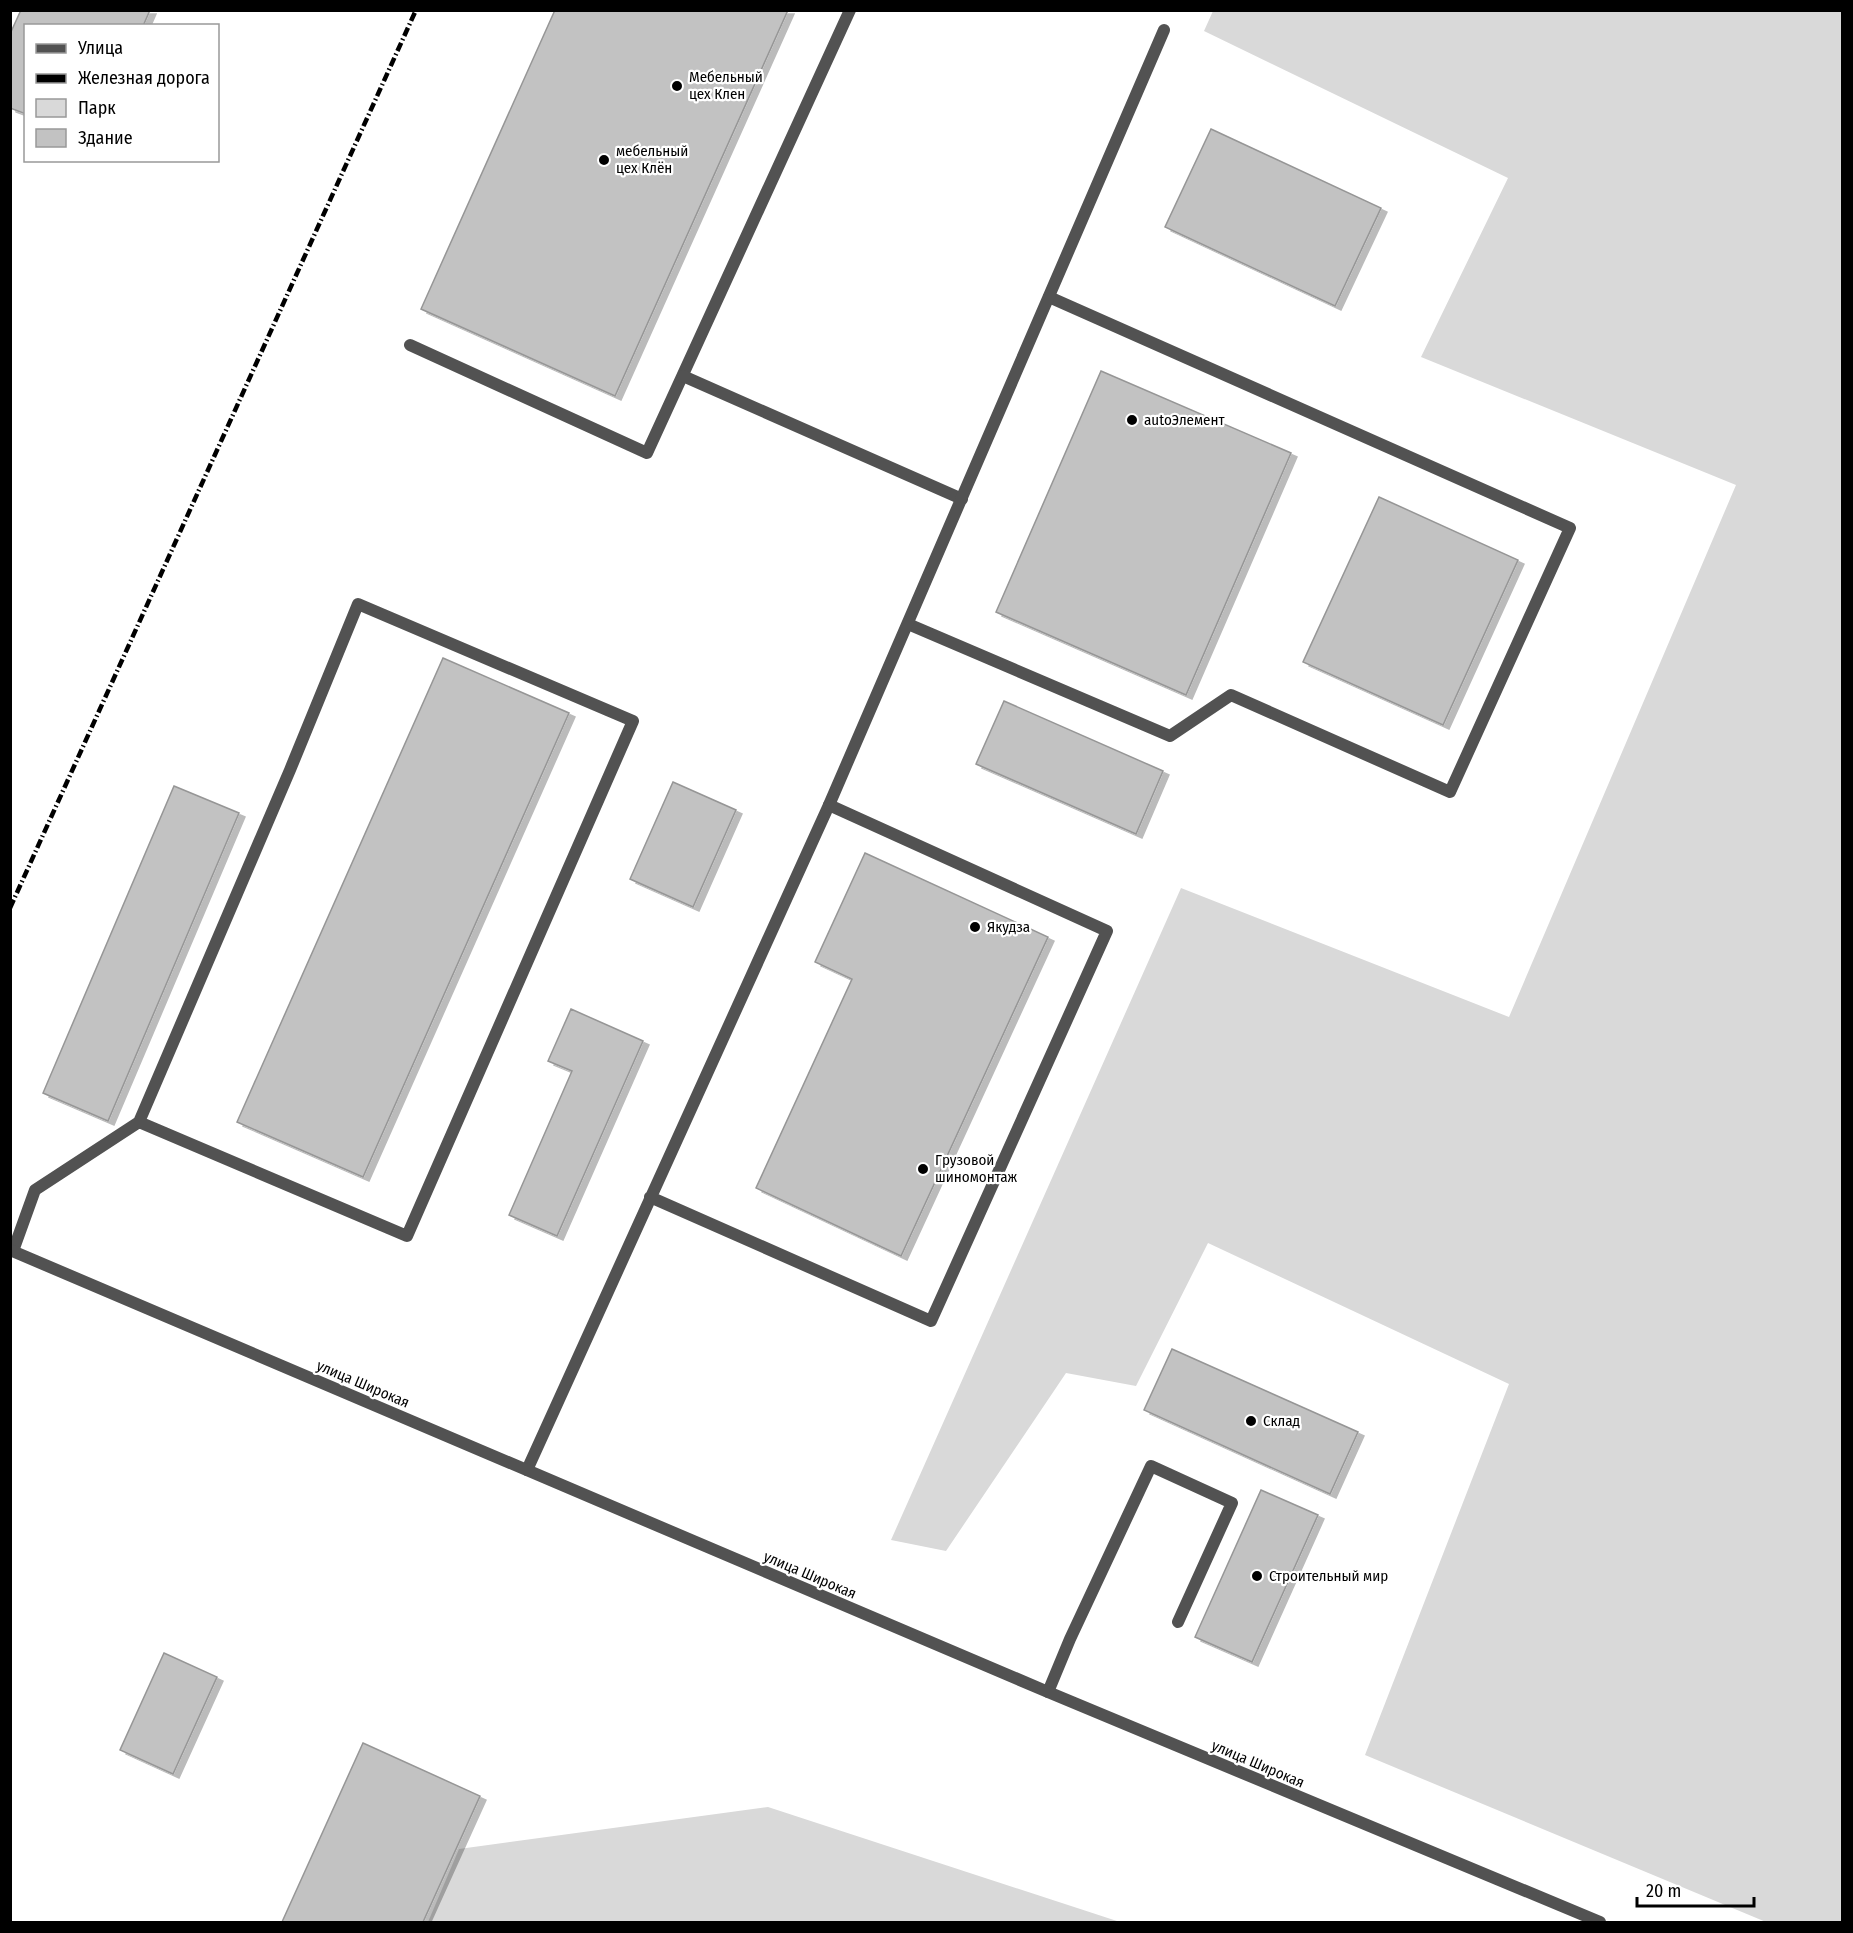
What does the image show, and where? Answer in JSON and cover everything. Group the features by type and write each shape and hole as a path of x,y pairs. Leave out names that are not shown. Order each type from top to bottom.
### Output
{"street":[{"path":"410,345 647,453 850,10"},
{"path":"527,1470 829,805 1164,30"},
{"path":"908,624 1170,736 1231,695 1450,792 1570,528 1049,297"},
{"path":"683,376 962,499"},
{"path":"12,1251 35,1190 139,1122 358,603 633,721 407,1236 139,1122"},
{"path":"650,1197 931,1321 1107,931 829,805"},
{"name":"улица Широкая","path":"12,1251 1048,1692 1600,1923"},
{"path":"1048,1692 1070,1639 1151,1466 1232,1503 1178,1622"}],"green space":[{"path":"1213,11 1842,11 1842,1922 1766,1922 1365,1755 1509,1384 1208,1243 1136,1386 1066,1373 946,1551 891,1540 1181,888 1509,1017 1736,485 1421,357 1508,178 1204,31"},
{"path":"768,1807 1120,1922 428,1922 459,1849"}],"building":[{"path":"21,10 150,10 144,24 24,24 24,113 10,108 10,34"},
{"name":"мебельный цех Клён","path":"555,10 788,10 615,396 421,309"},
{"path":"1211,129 1381,208 1335,306 1165,227"},
{"path":"1101,371 1291,453 1186,695 996,612"},
{"path":"1379,497 1518,560 1443,725 1303,662"},
{"path":"443,658 569,713 363,1177 237,1122"},
{"path":"1004,701 1163,771 1136,834 976,764"},
{"path":"673,782 736,810 693,907 630,879"},
{"path":"174,786 239,813 108,1121 43,1093"},
{"path":"865,853 1048,937 901,1256 756,1188 852,979 815,962"},
{"path":"571,1009 643,1041 557,1236 509,1215 572,1071 548,1061"},
{"name":"Склад","path":"1172,1349 1358,1432 1330,1494 1144,1410"},
{"name":"Строительный мир","path":"1261,1490 1318,1515 1252,1662 1195,1637"},
{"path":"164,1653 217,1677 173,1774 120,1750"},
{"path":"363,1743 480,1796 423,1922 282,1922"}],"railway":[{"path":"10,908 416,10"}],"place":[{"name":"Мебельный цех Клен","path":"677,86"},
{"name":"мебельный цех Клён","path":"604,160"},
{"name":"autoЭлемент","path":"1132,420"},
{"name":"Якудза","path":"975,927"},
{"name":"Грузовой шиномонтаж","path":"923,1169"},
{"name":"Склад","path":"1251,1421"},
{"name":"Строительный мир","path":"1257,1576"}]}
